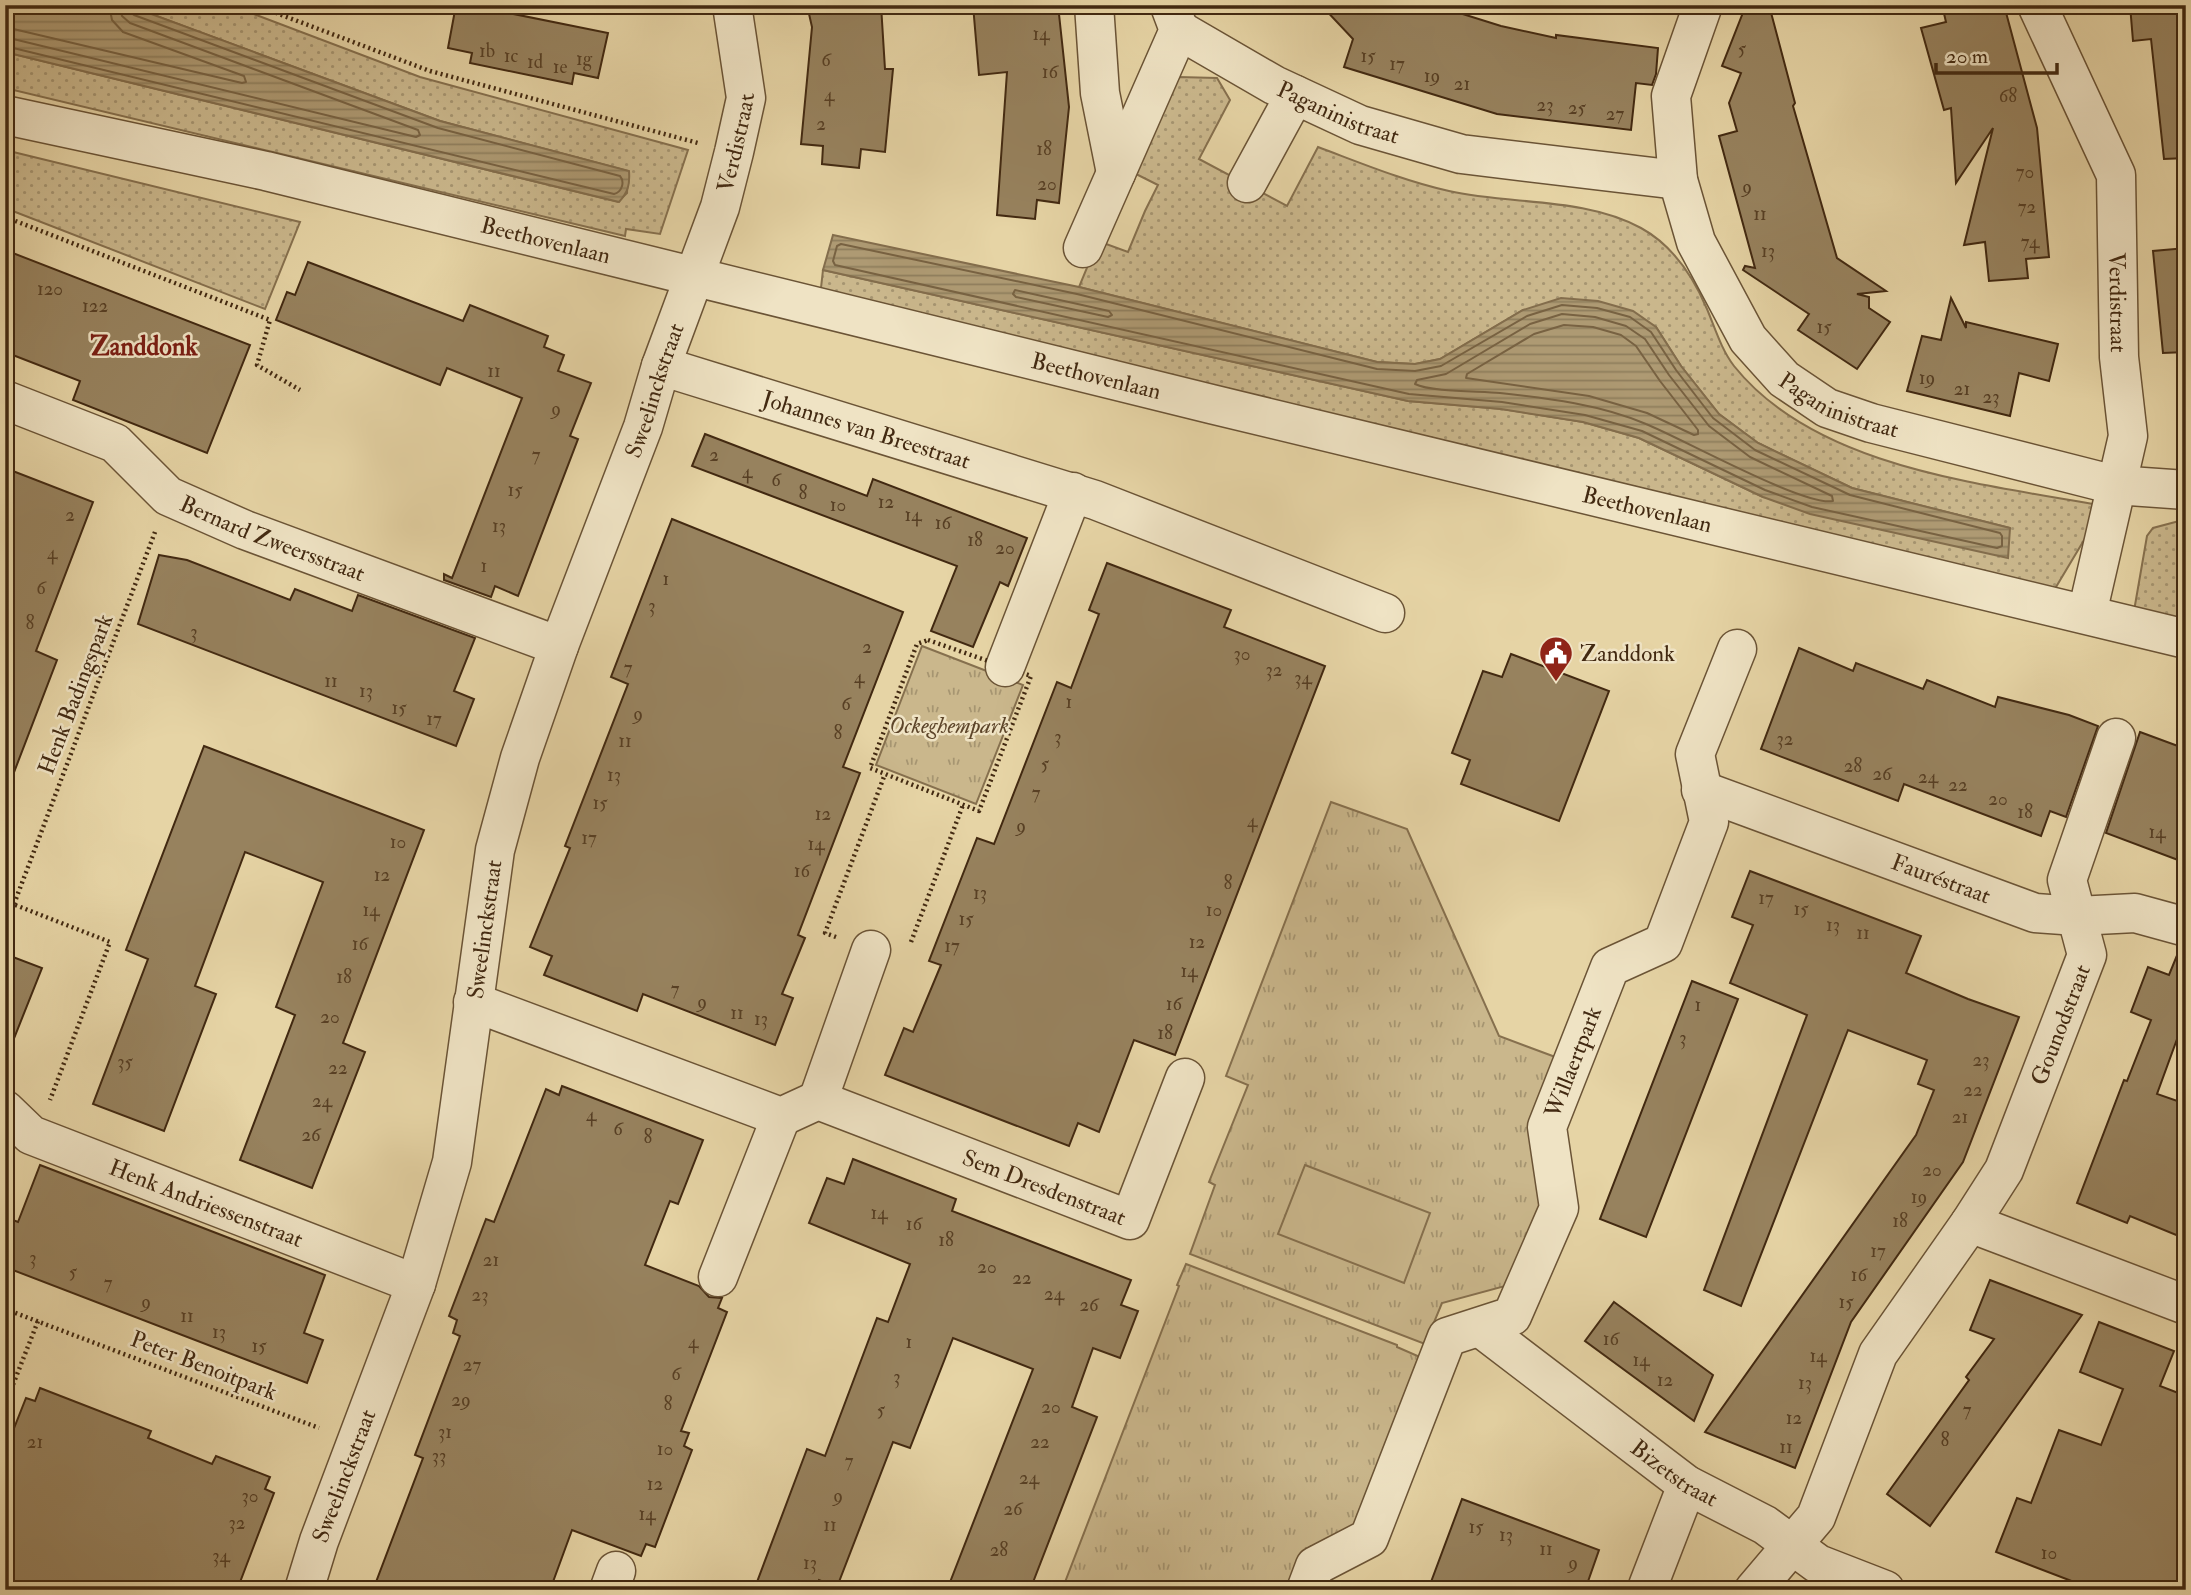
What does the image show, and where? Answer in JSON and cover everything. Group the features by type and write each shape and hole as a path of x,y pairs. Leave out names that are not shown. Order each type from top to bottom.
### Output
{"street":[{"name":"Verdistraat","path":"694,275 720,206 746,98 732,5"},
{"path":"1094,5 1100,93 1116,173"},
{"name":"Paganinistraat","path":"1703,5 1671,96 1678,180 1696,242 1748,339 1784,379 1827,408 1871,423 2115,485 2186,490"},
{"name":"Verdistraat","path":"2037,5 2116,175 2119,357 2128,436 2087,614"},
{"name":"Paganinistraat","path":"1083,248 1116,173 1174,18 1295,95 1360,125 1461,154 1678,180"},
{"path":"1247,183 1295,95"},
{"name":"Beethovenlaan","path":"5,115 266,171 1211,404 2186,639"},
{"name":"Sweelinckstraat","path":"304,1590 319,1541 416,1284 452,1163 495,850 520,758 559,646 643,426 661,366 694,275"},
{"name":"Johannes van Breestraat","path":"661,366 1073,492 1385,612"},
{"name":"Bernard Zweersstraat","path":"5,400 115,443 169,496 245,530 559,646"},
{"path":"1005,667 1073,492"},
{"name":"Willaertpark","path":"1306,1590 1315,1566 1369,1538 1447,1337 1512,1316 1559,1208 1547,1127 1610,967 1664,943 1709,822 1695,754 1737,649"},
{"name":"Gounodstraat","path":"1754,1590 1816,1517 1878,1354 2004,1170 2087,955 2067,880 2116,738"},
{"name":"Fauréstraat","path":"1702,790 2035,913 2077,916 2135,913 2186,927"},
{"path":"718,1277 781,1117 818,1100 871,950"},
{"path":"473,1002 781,1117"},
{"name":"Sem Dresdenstraat","path":"818,1100 1130,1220 1185,1078"},
{"name":"Henk Andriessenstraat","path":"5,1110 31,1135 416,1284"},
{"path":"1970,1223 2186,1305"},
{"name":"Bizetstraat","path":"1481,1328 1687,1485 1765,1525 1818,1564 1885,1590"},
{"path":"1654,1590 1648,1586 1687,1485"}],"path":[{"path":"255,5 430,71 734,152"},
{"path":"5,217 270,320 257,365 300,390"},
{"name":"Henk Badingspark","path":"14,904 169,496"},
{"path":"928,640 1031,676 979,811 885,774 870,768 917,643 928,640"},
{"path":"885,774 825,933 904,961 963,805"},
{"path":"5,901 110,942 36,1137"},
{"name":"Peter Benoitpark","path":"5,1310 356,1443"},
{"path":"5,1405 38,1321"}],"green space":[{"path":"127,5 230,5 420,77 688,150 660,234 626,229 625,236 5,88 5,52 618,202 627,193 628,171 440,121"},
{"path":"1178,77 1217,78 1230,100 1199,159 1287,206 1318,147 1432,187 1473,195 1572,206 1619,218 1652,235 1672,252 1695,285 1722,346 1734,366 1768,400 1807,427 1852,448 1899,465 1998,488 2093,504 2099,515 2050,597 820,297 823,270 1408,401 1502,409 1583,422 1639,438 1763,497 2010,528 1852,488 1758,443 1719,414 1681,366 1656,327 1523,310 1440,359 1415,364 1377,362 1079,287 1098,241 1128,252 1158,185 1130,171"},
{"path":"5,150 300,222 265,309 5,208"},
{"path":"2179,521 2186,522 2186,634 2134,611 2147,536 2153,528"},
{"name":"Ockeghempark","path":"922,646 1023,685 976,804 876,765"},
{"path":"1331,802 1407,829 1499,1036 1558,1058 1547,1213 1520,1282 1442,1303 1425,1344 1190,1254 1215,1185 1209,1182 1248,1085 1226,1076"},
{"path":"1305,1165 1430,1213 1404,1283 1278,1234"},
{"path":"1186,1264 1397,1345 1420,1357 1353,1528 1303,1552 1288,1590 1062,1590 1179,1286 1177,1285"}],"water":[{"path":"5,5 127,5 440,121 629,171 628,188 619,202 5,52"},
{"path":"833,235 1079,287 1377,362 1415,364 1440,359 1523,310 1561,298 1598,301 1633,311 1656,327 1681,366 1719,414 1758,443 1852,488 2010,528 2008,558 1810,514 1763,497 1639,438 1583,422 1501,409 1408,401 823,270"}],"building":[{"path":"456,5 469,5 608,33 598,78 574,73 572,84 470,63 472,53 448,48"},
{"path":"807,5 881,5 885,69 893,69 885,152 861,149 859,168 822,164 823,146 801,144 812,27"},
{"path":"973,5 1058,5 1069,107 1059,203 1037,200 1035,219 997,215 1007,72 979,75"},
{"path":"1321,5 1434,5 1501,26 1556,38 1556,35 1658,48 1656,74 1652,85 1636,83 1631,130 1497,114 1344,67 1353,39"},
{"path":"1746,5 1769,5 1795,103 1793,106 1837,258 1886,291 1857,294 1869,297 1869,308 1890,322 1857,369 1798,330 1809,314 1743,270 1745,266 1755,268 1719,136 1737,131 1729,103 1741,73 1722,66"},
{"path":"1942,5 2004,5 2037,128 2049,257 2026,259 2028,278 1989,281 1985,242 1964,245 1993,128 1956,183 1951,108 1944,110 1921,28 1946,22"},
{"path":"2130,5 2186,5 2186,158 2164,159 2151,39 2133,41"},
{"path":"2186,248 2186,352 2163,353 2153,251"},
{"path":"5,250 250,345 207,453 73,400 80,381 5,352"},
{"path":"308,262 463,321 470,305 548,336 544,347 564,355 558,371 591,383 570,436 578,439 518,596 495,586 491,597 444,580 444,574 452,578 522,398 447,368 440,385 276,320 287,292 295,295"},
{"path":"1951,298 1966,328 1966,322 2058,344 2049,381 2019,373 2010,416 1907,391 1922,336 1941,340"},
{"path":"705,434 867,496 873,479 1027,538 1008,586 1000,582 973,647 931,631 957,566 692,466"},
{"path":"5,468 93,502 36,651 57,660 8,788 5,787"},
{"path":"672,519 903,612 843,767 860,773 798,935 805,938 782,994 793,998 775,1045 643,994 637,1011 544,975 552,956 530,947 570,848 565,846 628,684 611,677"},
{"path":"159,555 187,560 290,600 295,589 352,611 358,595 475,638 454,691 474,699 456,746 138,624"},
{"path":"1107,563 1231,610 1224,627 1325,666 1175,1055 1134,1040 1099,1132 1078,1123 1069,1146 885,1075 904,1028 913,1032 941,965 929,961 977,838 994,844 1057,682 1071,688 1099,614 1089,610"},
{"path":"1799,648 1853,671 1856,663 1923,689 1927,680 1995,707 1998,697 2069,715 2098,726 2066,817 2050,811 2041,836 1904,784 1898,801 1761,749"},
{"path":"1511,654 1609,691 1559,821 1461,784 1470,760 1452,753 1483,671 1502,677"},
{"path":"2140,732 2186,749 2186,863 2106,833"},
{"path":"204,746 424,830 343,1043 365,1052 312,1188 240,1160 295,1015 276,1007 323,882 245,852 195,986 216,994 164,1131 93,1104 148,959 126,950"},
{"path":"1750,871 1921,936 1906,973 2019,1017 1963,1162 1851,1322 1795,1468 1705,1432 1916,1135 1934,1090 1918,1084 1927,1060 1848,1030 1741,1306 1704,1290 1807,1015 1730,983 1753,925 1732,917"},
{"path":"2180,948 2186,948 2186,1033 2180,1031 2157,1094 2186,1104 2186,1239 2130,1216 2127,1223 2077,1203 2124,1080 2127,1081 2151,1020 2131,1012 2148,967 2169,975"},
{"path":"5,954 42,968 7,1056 5,1056"},
{"path":"1692,981 1738,999 1646,1237 1600,1219"},
{"path":"562,1086 703,1140 678,1204 670,1201 645,1265 699,1286 709,1297 722,1298 718,1308 727,1312 681,1431 689,1433 684,1446 692,1450 655,1547 646,1544 641,1556 572,1530 550,1590 373,1590 423,1458 415,1455 460,1336 453,1333 457,1320 449,1316 486,1219 494,1222 546,1089 559,1095"},
{"path":"853,1159 956,1199 952,1211 1131,1280 1121,1305 1138,1311 1120,1358 1093,1348 1072,1407 1097,1417 1030,1590 947,1590 1033,1369 953,1338 910,1448 893,1442 837,1587 819,1580 816,1590 754,1590 807,1449 825,1456 877,1318 888,1322 910,1264 809,1223 827,1178 844,1184"},
{"path":"40,1165 325,1275 304,1333 323,1340 307,1383 5,1267 5,1217 18,1222"},
{"path":"1990,1280 2082,1315 1930,1526 1887,1494 1969,1380 1966,1377 1994,1339 1970,1330"},
{"path":"1614,1302 1713,1375 1694,1421 1585,1341"},
{"path":"2099,1322 2174,1351 2160,1386 2186,1396 2186,1590 2095,1590 1996,1552 2017,1498 2031,1503 2059,1430 2101,1445 2123,1389 2080,1372"},
{"path":"40,1388 151,1431 148,1438 212,1464 216,1456 270,1477 265,1489 274,1493 237,1590 5,1590 5,1451 26,1398 35,1401"},
{"path":"1462,1499 1599,1550 1585,1590 1428,1590"}],"place":[{"name":"Zanddonk","path":"1556,683"}],"district":[{"name":"Zanddonk","path":"144,346"}]}
